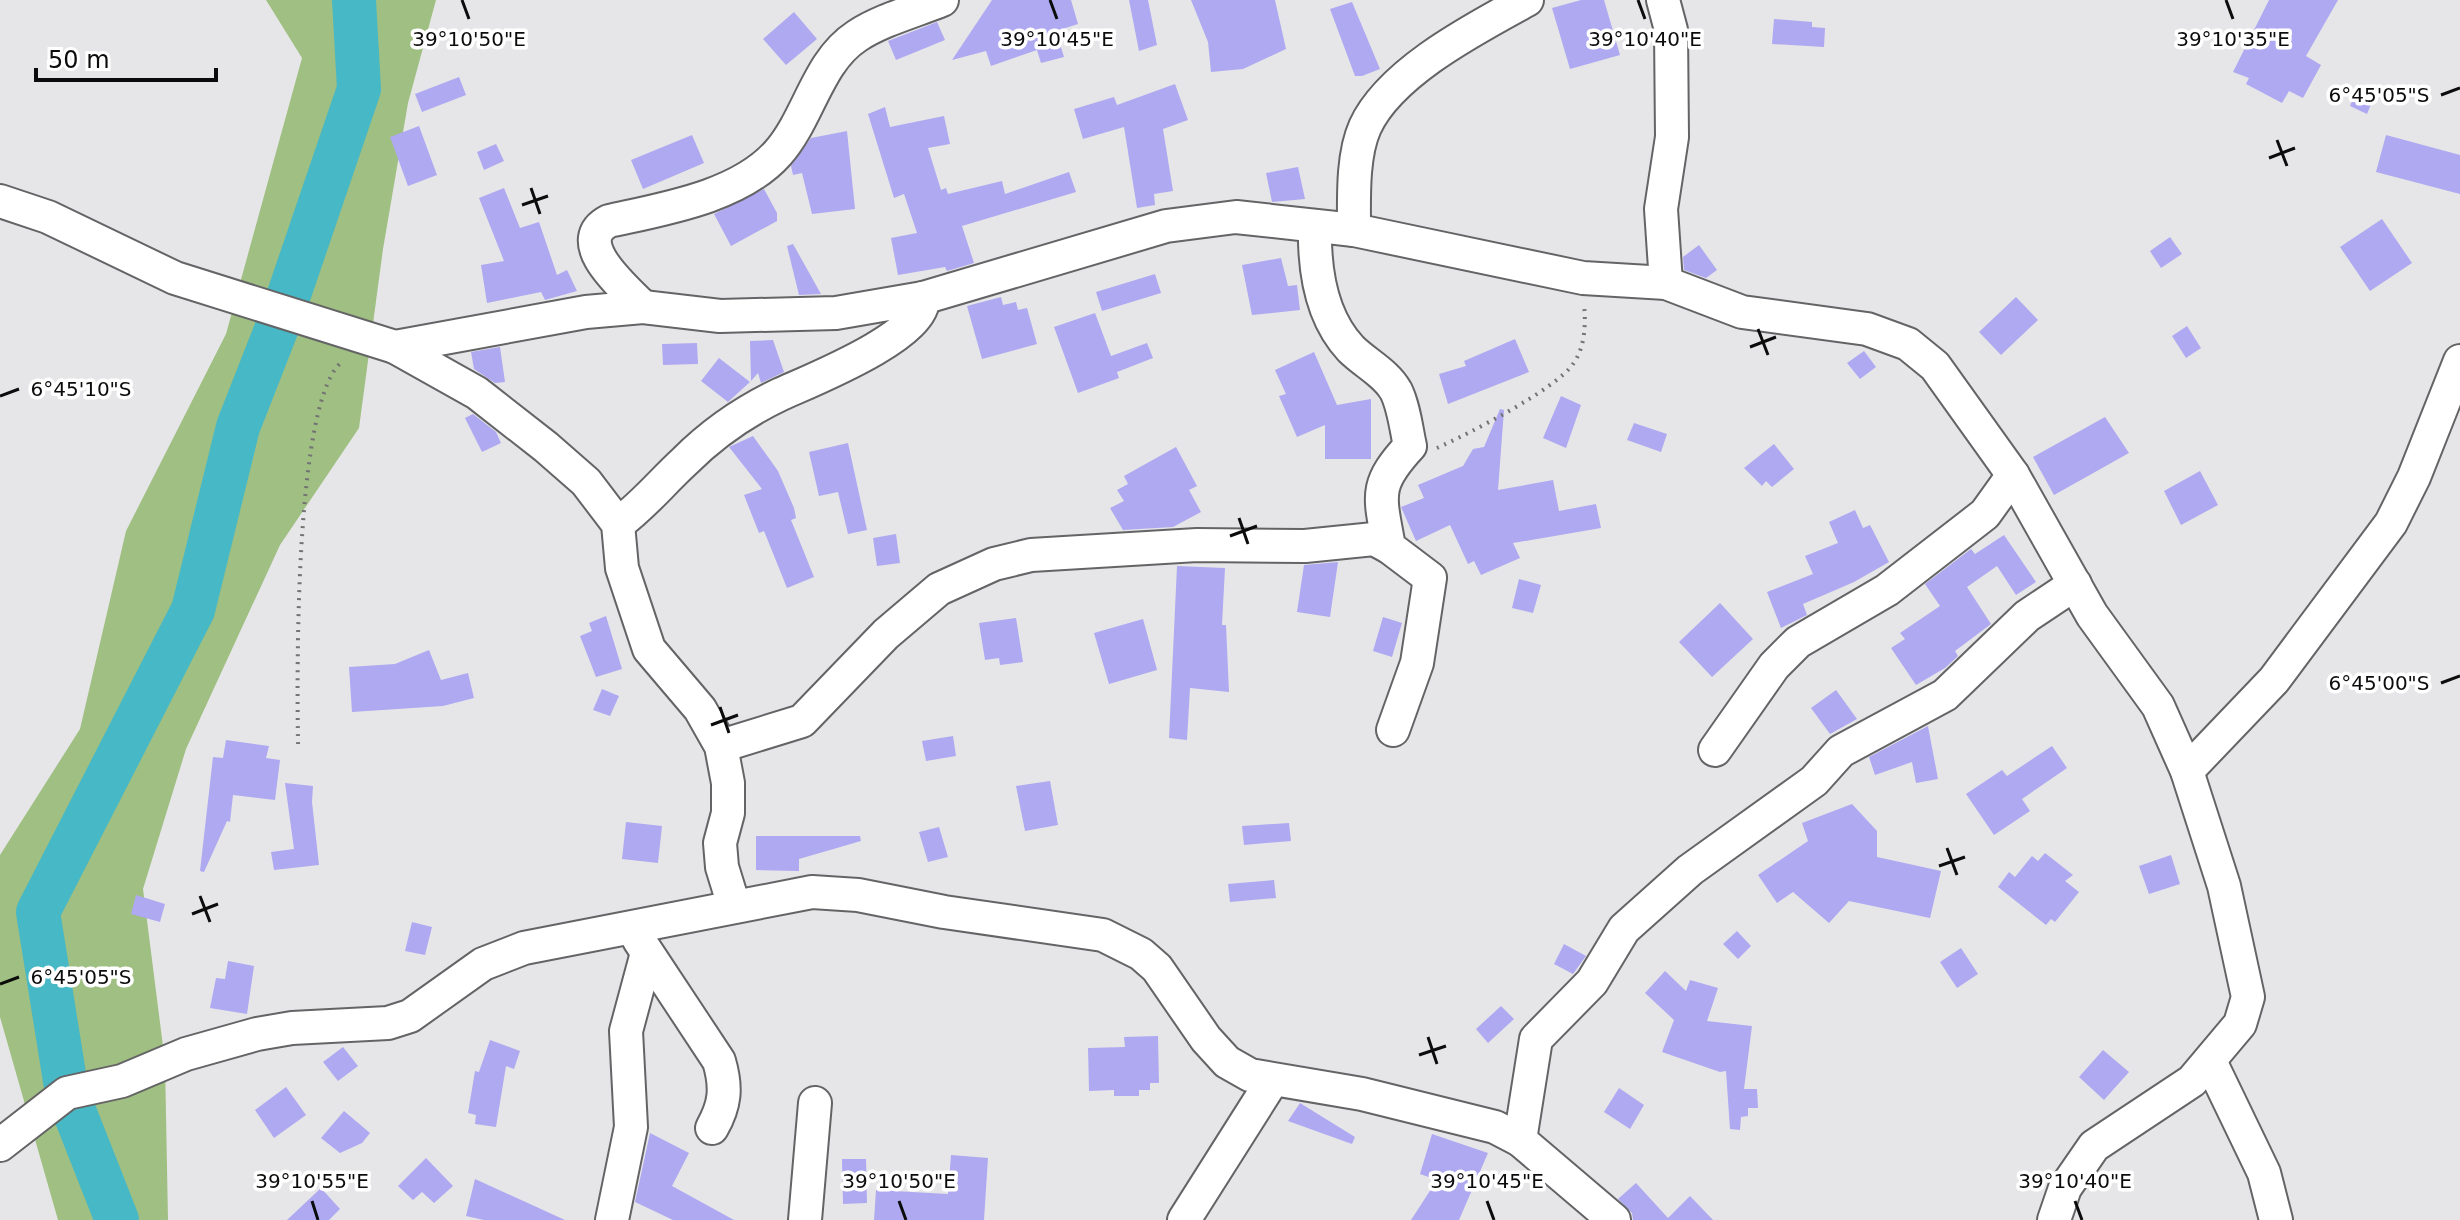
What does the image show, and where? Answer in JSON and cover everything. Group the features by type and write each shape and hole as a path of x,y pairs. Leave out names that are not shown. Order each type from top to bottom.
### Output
{"street":[{"path":"643,307 606,268 596,250 594,236 604,224 740,181 777,154 801,119 829,66 858,35 942,0"},
{"path":"1354,230 1363,130 1375,107 1434,57 1527,0"},
{"path":"1663,0 1671,30 1672,137 1661,209 1666,283"},
{"path":"0,201 48,217 175,278 395,347 477,393 586,482 618,524 622,568 649,649 700,709 721,746 728,783 728,813 720,843 722,867 734,906"},
{"path":"395,347 586,312 643,307 720,316 836,313 923,298 1166,226 1236,217 1354,230 1583,278 1666,283 1742,312 1867,329 1908,344 1935,366 2013,475 2092,615 2158,706 2187,771 2224,886 2248,997 2240,1024 2192,1081 2094,1146 2065,1188 2054,1220"},
{"path":"1315,226 1315,267 1325,304 1348,346 1388,380 1402,408 1410,446 1387,471 1380,497 1389,547"},
{"path":"618,524 656,493 714,435 746,413 833,374 903,332 919,318 924,309 923,298"},
{"path":"2187,771 2274,680 2391,523 2414,477 2460,361"},
{"path":"1715,750 1774,666 1798,642 1887,590 1985,514 2013,475"},
{"path":"721,746 802,721 886,634 939,589 994,564 1031,555 1197,545 1305,546 1374,539 1430,578 1417,663 1393,730"},
{"path":"1520,1140 1536,1039 1592,982 1624,929 1690,870 1814,781 1841,751 1945,695 2027,616 2075,584"},
{"path":"0,1145 67,1093 130,1078 186,1054 257,1034 318,1026 388,1023 424,1009 483,964 524,948 639,940 734,906 812,892 858,895 944,912 1103,935 1141,954 1157,968 1206,1039 1227,1062 1250,1075 1376,1098 1495,1127 1520,1140 1614,1220"},
{"path":"639,940 719,1061 726,1083 724,1099 712,1128"},
{"path":"612,1220 631,1127 626,1031 639,940"},
{"path":"2210,1061 2264,1173 2276,1220"},
{"path":"1184,1220 1272,1081"},
{"path":"805,1220 815,1103"}],"path":[{"path":"1428,452 1469,433 1565,375 1581,350 1585,318 1583,278"},
{"path":"298,744 302,568 312,440 331,372 348,358"}],"green space":[{"path":"266,0 436,0 408,103 383,249 359,428 280,545 186,749 143,889 165,1062 168,1220 58,1220 0,1017 0,855 80,729 126,531 226,334 302,58"}],"building":[{"path":"992,0 1071,0 1078,24 1056,31 1064,57 1041,63 1037,50 991,66 986,51 952,60"},
{"path":"1129,0 1148,0 1157,45 1139,51"},
{"path":"1191,0 1275,0 1286,49 1243,69 1211,72 1208,42"},
{"path":"1581,0 1604,0 1620,55 1570,69 1552,8"},
{"path":"2269,0 2338,0 2306,56 2321,65 2303,98 2289,91 2282,103 2246,84 2249,78 2233,72"},
{"path":"1352,2 1380,69 1362,76 1355,76 1330,9"},
{"path":"794,12 817,39 786,65 763,39"},
{"path":"1774,19 1812,22 1812,27 1825,28 1824,47 1772,44"},
{"path":"937,22 945,40 896,60 888,41"},
{"path":"459,77 466,95 422,112 415,94"},
{"path":"1175,84 1188,120 1163,129 1173,191 1154,194 1155,205 1137,208 1124,127 1083,139 1074,109 1114,97 1117,105"},
{"path":"2359,84 2376,92 2367,114 2350,106"},
{"path":"885,107 890,127 944,116 950,144 928,148 941,190 946,188 948,194 1002,181 1005,194 1069,172 1076,192 962,226 974,263 947,271 945,267 898,275 891,238 917,233 904,194 894,198 868,114"},
{"path":"419,126 437,175 408,186 390,137"},
{"path":"847,131 855,209 812,214 802,173 793,175 791,166 811,138"},
{"path":"692,135 704,163 643,189 631,160"},
{"path":"2386,135 2460,155 2460,194 2376,172"},
{"path":"496,144 504,161 484,170 477,152"},
{"path":"1298,167 1305,199 1272,202 1266,173"},
{"path":"504,188 520,228 539,222 557,275 567,270 577,291 545,300 541,292 487,303 481,265 504,261 479,198"},
{"path":"764,189 777,213 777,221 731,246 714,214"},
{"path":"2382,219 2412,263 2370,291 2340,247"},
{"path":"2170,237 2182,254 2161,268 2150,251"},
{"path":"793,244 821,294 799,295 787,246"},
{"path":"1699,245 1717,270 1706,278 1684,270 1683,257"},
{"path":"1281,258 1288,286 1297,285 1300,310 1252,315 1242,265"},
{"path":"1155,274 1161,293 1102,311 1096,292"},
{"path":"1001,297 1003,305 1016,302 1018,310 1027,308 1037,344 982,359 967,306"},
{"path":"2016,297 2038,320 2001,355 1979,332"},
{"path":"1095,313 1111,356 1147,343 1153,358 1117,372 1119,378 1078,393 1054,327"},
{"path":"2187,326 2201,348 2186,358 2172,336"},
{"path":"1515,339 1529,372 1448,404 1439,374 1466,366 1464,361"},
{"path":"773,340 784,372 761,383 758,373 751,381 750,341"},
{"path":"697,343 698,364 663,365 662,344"},
{"path":"500,347 505,382 495,383 474,369 471,352"},
{"path":"1864,351 1876,367 1860,379 1847,363"},
{"path":"1314,352 1337,405 1371,399 1371,459 1325,459 1325,425 1297,437 1279,396 1286,394 1275,370"},
{"path":"719,358 750,382 728,402 701,381"},
{"path":"1561,396 1581,405 1566,448 1543,438"},
{"path":"1500,409 1504,410 1498,490 1553,480 1559,511 1596,504 1601,528 1513,543 1520,558 1481,575 1474,561 1468,564 1450,525 1416,541 1401,507 1424,498 1418,485 1463,466 1473,449 1484,447"},
{"path":"473,414 496,432 501,443 482,452 465,418"},
{"path":"2105,417 2129,453 2054,495 2033,457"},
{"path":"1634,423 1667,434 1661,452 1627,440"},
{"path":"753,436 778,471 794,508 796,518 791,520 814,577 787,588 764,531 759,533 744,495 762,489 729,447"},
{"path":"848,443 867,530 848,534 838,492 819,496 809,452"},
{"path":"1774,444 1794,469 1772,487 1766,481 1762,486 1744,468"},
{"path":"1176,447 1197,486 1189,490 1201,512 1173,527 1123,530 1110,508 1124,501 1117,490 1128,484 1124,476"},
{"path":"2200,471 2218,505 2181,525 2164,491"},
{"path":"1855,510 1863,528 1870,525 1889,562 1854,582 1803,604 1807,615 1781,628 1767,592 1813,574 1805,556 1838,543 1829,522"},
{"path":"896,534 900,563 877,566 873,538"},
{"path":"2004,535 2036,582 2016,595 1997,566 1967,587 1991,624 1955,651 1958,656 1945,668 1916,685 1891,648 1905,639 1900,633 1940,606 1925,584 1971,549 1975,554"},
{"path":"1338,562 1330,617 1297,612 1304,565"},
{"path":"1177,566 1225,568 1222,625 1226,625 1229,692 1190,688 1187,740 1169,738"},
{"path":"1519,579 1541,585 1533,613 1512,608"},
{"path":"1720,603 1753,639 1712,677 1679,642"},
{"path":"606,616 622,669 596,677 580,636 592,631 589,623"},
{"path":"1383,617 1402,623 1392,657 1373,651"},
{"path":"1016,618 1023,662 1000,665 999,658 985,660 979,623"},
{"path":"1143,619 1157,670 1109,684 1094,633"},
{"path":"429,650 441,680 468,673 474,698 443,706 352,712 349,667 395,664"},
{"path":"602,689 619,696 610,716 593,710"},
{"path":"1836,690 1857,719 1830,734 1811,708"},
{"path":"1928,726 1938,779 1916,783 1912,762 1875,775 1869,757"},
{"path":"953,736 956,756 926,761 922,741"},
{"path":"226,740 269,746 266,758 280,760 275,800 233,795 230,822 227,821 204,872 200,871 213,757 223,758"},
{"path":"2052,746 2067,768 2022,799 2030,811 1994,835 1966,794 2002,770 2007,776"},
{"path":"1050,781 1058,825 1025,831 1016,786"},
{"path":"285,783 313,786 319,865 274,870 271,852 294,849"},
{"path":"1852,804 1877,831 1877,857 1941,871 1930,918 1849,901 1829,923 1793,892 1777,903 1758,875 1808,841 1802,823"},
{"path":"626,822 662,826 658,863 622,859"},
{"path":"1289,823 1291,841 1244,845 1242,826"},
{"path":"939,827 948,857 928,862 919,832"},
{"path":"756,836 860,836 861,841 799,859 799,871 756,870"},
{"path":"2045,853 2073,875 2065,881 2079,892 2055,922 2051,919 2046,925 1998,887 2009,872 2015,877 2032,856 2038,861"},
{"path":"2171,855 2180,884 2149,894 2139,866"},
{"path":"1274,880 1276,898 1230,902 1228,884"},
{"path":"136,895 165,904 160,922 131,914"},
{"path":"412,922 432,927 425,955 405,951"},
{"path":"1737,931 1751,946 1738,959 1723,944"},
{"path":"1564,944 1586,956 1573,974 1554,964"},
{"path":"1961,948 1978,974 1957,988 1940,962"},
{"path":"228,961 254,966 247,1014 210,1008 216,978 225,979"},
{"path":"1665,971 1686,991 1690,980 1718,988 1707,1021 1752,1026 1744,1089 1757,1089 1758,1108 1748,1108 1748,1116 1741,1117 1740,1130 1730,1129 1726,1071 1720,1072 1662,1052 1674,1020 1645,993"},
{"path":"1501,1006 1514,1019 1488,1043 1476,1029"},
{"path":"1158,1036 1159,1083 1150,1083 1150,1090 1139,1090 1139,1096 1114,1096 1114,1090 1089,1091 1088,1048 1125,1047 1124,1037"},
{"path":"490,1040 520,1051 514,1069 506,1066 496,1127 475,1124 476,1115 468,1113 475,1071 479,1072"},
{"path":"343,1047 358,1066 338,1081 323,1062"},
{"path":"2103,1050 2129,1072 2104,1100 2079,1077"},
{"path":"286,1087 306,1115 274,1138 255,1110"},
{"path":"1619,1088 1644,1105 1630,1129 1604,1112"},
{"path":"1300,1103 1355,1137 1352,1144 1288,1121"},
{"path":"344,1111 370,1133 362,1143 340,1153 321,1138"},
{"path":"650,1133 689,1153 672,1186 734,1220 673,1220 635,1202"},
{"path":"1432,1134 1488,1153 1459,1220 1411,1220 1437,1180 1420,1174"},
{"path":"951,1155 988,1158 984,1220 874,1220 876,1190 948,1194"},
{"path":"426,1158 453,1186 434,1203 422,1192 413,1200 398,1186"},
{"path":"842,1159 866,1159 867,1203 843,1204"},
{"path":"475,1179 565,1220 484,1220 466,1216"},
{"path":"1636,1183 1668,1218 1690,1196 1713,1220 1633,1220 1632,1213 1618,1199"},
{"path":"321,1188 340,1209 329,1220 287,1220"}],"waterway":[{"path":"117,1220 67,1093 38,912 193,610 238,427 283,312 359,89 354,0"}]}
